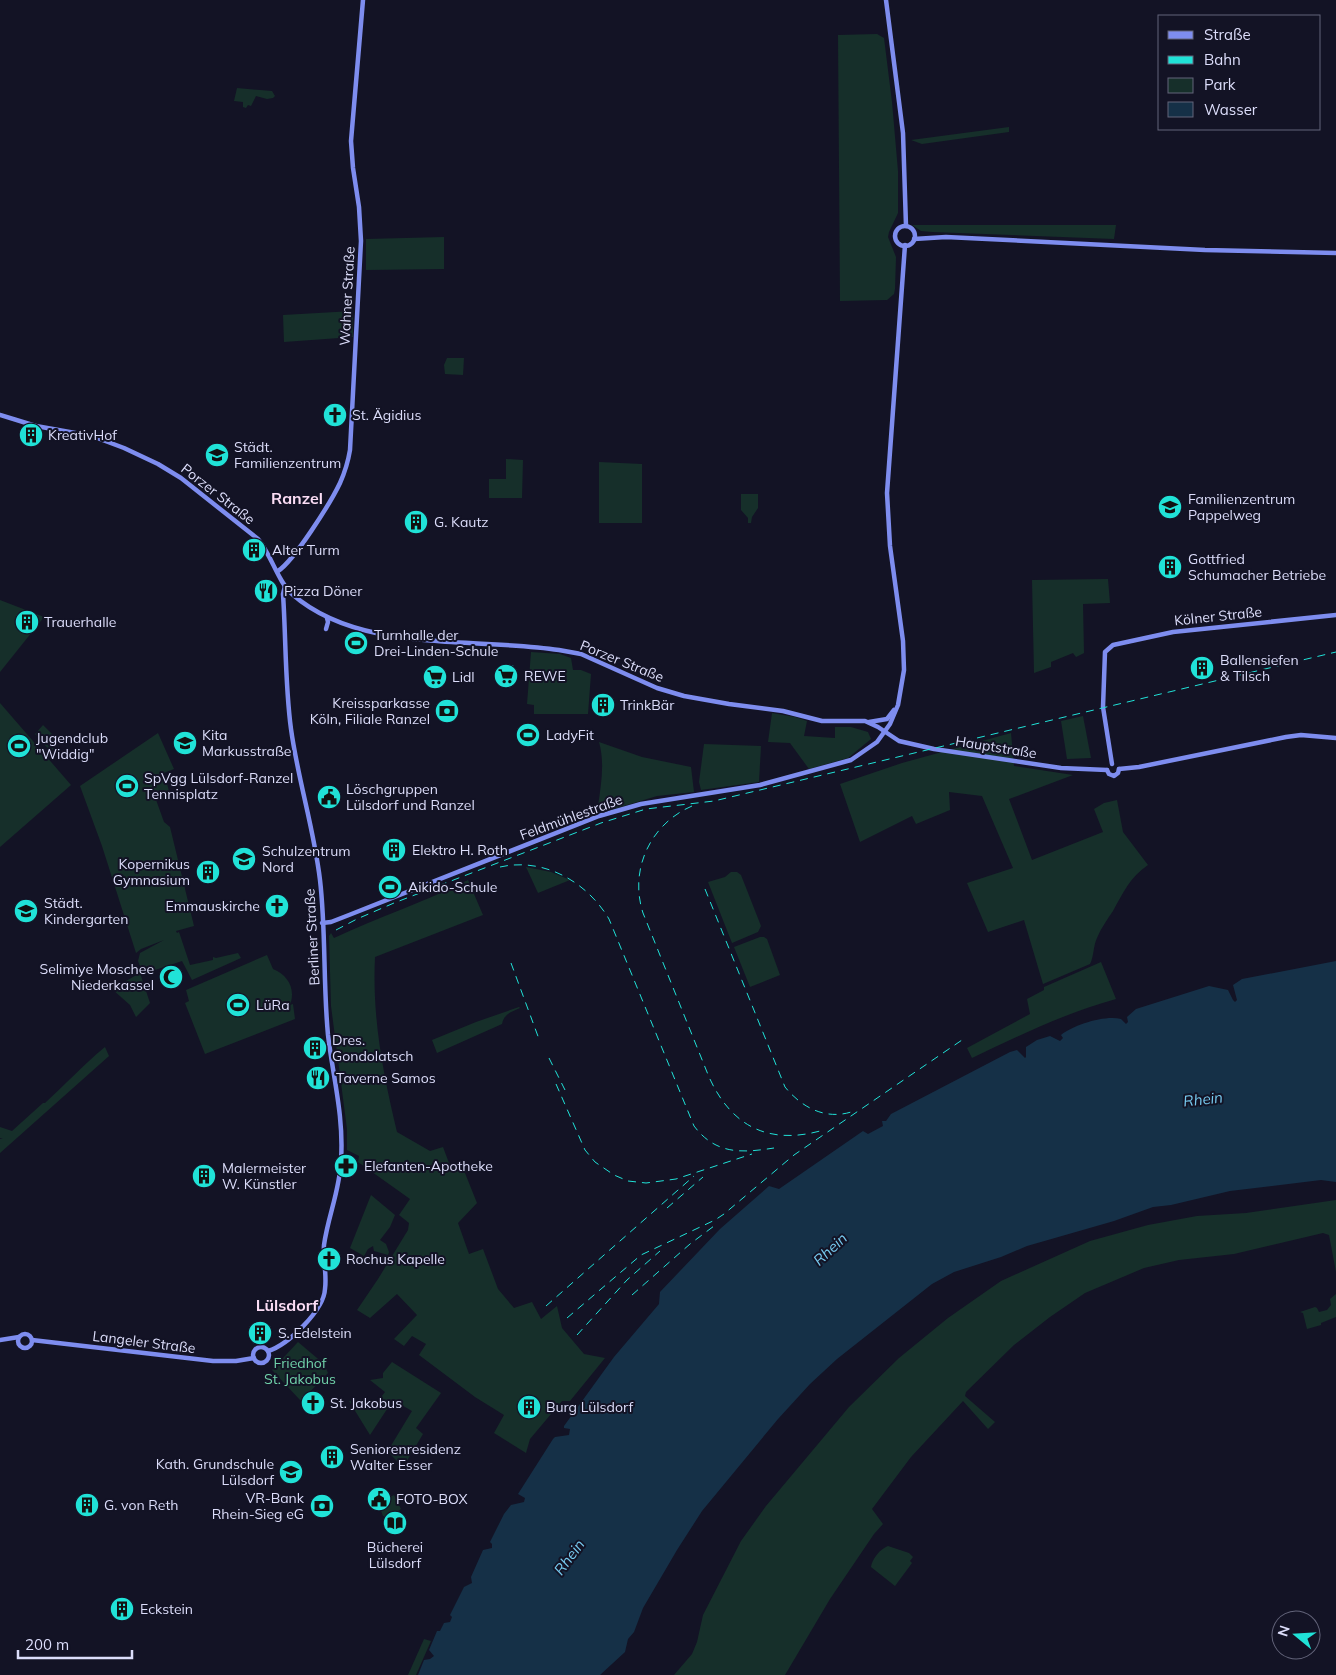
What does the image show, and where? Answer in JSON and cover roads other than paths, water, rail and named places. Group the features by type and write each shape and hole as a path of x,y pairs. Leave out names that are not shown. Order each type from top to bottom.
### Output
{"street":[{"name":"Wahner Straße","path":"278,572 297,550 338,488 347,466 350,450 361,241 351,141 363,0"},
{"path":"886,0 902,133 906,226"},
{"path":"906,226 922,235 946,237 1205,250 1336,254"},
{"path":"906,226 898,230 896,235 897,241 905,245 911,244 914,239 914,232"},
{"path":"914,239 946,237"},
{"path":"885,732 898,705 903,680 903,641 890,546 887,487 905,245"},
{"name":"Porzer Straße","path":"0,415 36,426 100,439 164,467 181,478 258,539 268,552 285,586 295,596 332,620 385,635 559,650 580,654 670,692 708,701 783,711 822,721 851,720 868,722 885,732"},
{"name":"Berliner Straße","path":"268,1351 278,1347 290,1338 311,1317 320,1304 326,1288 324,1246 340,1178 342,1129 328,1034 317,860 290,726 283,594 285,586"},
{"name":"Kölner Straße","path":"1112,764 1103,707 1106,652 1113,645 1172,632 1336,615"},
{"path":"326,616 328,622 326,629"},
{"path":"868,722 887,719 898,705"},
{"name":"Feldmühlestraße","path":"322,923 331,922 350,915 598,816 641,804 760,785 851,760 877,742 885,732"},
{"name":"Hauptstraße","path":"885,732 899,741 925,747 1061,768 1107,770"},
{"path":"1119,769 1145,766 1286,736 1301,735 1336,738"},
{"path":"1112,764 1118,765 1119,769 1118,774 1114,776 1109,774 1107,770 1108,766 1112,764"},
{"path":"26,1334 32,1340 27,1348 20,1347 18,1343 0,1340 26,1334"},
{"path":"18,1343 19,1337"},
{"name":"Langeler Straße","path":"32,1340 197,1360 236,1361 254,1358"},
{"path":"258,1348 265,1348 268,1351 269,1358 264,1362 259,1363 254,1358 254,1353 258,1348"}],"water":[{"name":"Rhein","path":"1336,961 1336,1182 1321,1180 1230,1191 1171,1205 1153,1207 1114,1221 1027,1246 1001,1257 954,1272 932,1284 837,1359 810,1384 778,1419 702,1511 643,1608 634,1632 628,1639 625,1652 600,1675 418,1675 424,1660 434,1656 429,1650 437,1631 440,1631 444,1623 450,1622 452,1617 450,1615 464,1587 472,1583 471,1577 483,1550 492,1548 490,1542 504,1514 511,1505 524,1502 525,1498 518,1494 553,1439 569,1435 570,1429 564,1428 564,1426 614,1357 659,1304 660,1292 720,1229 769,1186 779,1189 863,1131 868,1134 883,1126 882,1121 886,1121 891,1114 1010,1052 1017,1050 1025,1058 1026,1047 1037,1040 1050,1036 1060,1041 1063,1038 1061,1035 1081,1024 1106,1018 1121,1019 1126,1024 1128,1022 1127,1017 1136,1009 1209,986 1228,990 1235,1002 1237,1000 1233,985 1242,979"}],"railway":[{"path":"336,930 394,903 601,823 646,809 714,801 1336,652"},
{"path":"692,806 677,814 665,824 654,836 646,850 641,865 639,881 639,897 643,913 709,1077 728,1108 753,1128 768,1133 801,1135 820,1131"},
{"path":"500,867 516,865 548,869 563,875 589,894 609,919 694,1126 711,1142 730,1150 751,1151 774,1148"},
{"path":"705,889 785,1087 799,1101 816,1111 834,1114 854,1111"},
{"path":"511,963 539,1039"},
{"path":"567,1318 641,1255 724,1214 794,1155 962,1040"},
{"path":"549,1058 565,1090"},
{"path":"556,1084 585,1150 595,1162 614,1175 628,1181 646,1183 676,1179 752,1154"},
{"path":"546,1306 694,1176"},
{"path":"667,1208 703,1177"},
{"path":"632,1295 690,1244 714,1226"},
{"path":"577,1335 627,1280 660,1251"}],"place":[{"name":"St. Ägidius","path":"335,415"},
{"name":"KreativHof","path":"31,435"},
{"name":"Städt. Familienzentrum","path":"217,455"},
{"name":"Familienzentrum Pappelweg","path":"1170,507"},
{"name":"G. Kautz","path":"416,522"},
{"name":"Alter Turm","path":"254,550"},
{"name":"Gottfried Schumacher Betriebe","path":"1170,567"},
{"name":"Pizza Döner","path":"266,591"},
{"name":"Trauerhalle","path":"27,622"},
{"name":"Turnhalle der Drei-Linden-Schule","path":"356,643"},
{"name":"Ballensiefen & Tilsch","path":"1202,668"},
{"name":"REWE","path":"506,676"},
{"name":"Lidl","path":"435,677"},
{"name":"TrinkBär","path":"603,705"},
{"name":"Kreissparkasse Köln, Filiale Ranzel","path":"447,711"},
{"name":"LadyFit","path":"528,735"},
{"name":"Kita Markusstraße","path":"185,743"},
{"name":"Jugendclub \"Widdig\"","path":"19,746"},
{"name":"SpVgg Lülsdorf-Ranzel Tennisplatz","path":"127,786"},
{"name":"Löschgruppen Lülsdorf und Ranzel","path":"329,797"},
{"name":"Elektro H. Roth","path":"394,850"},
{"name":"Schulzentrum Nord","path":"244,859"},
{"name":"Kopernikus Gymnasium","path":"208,872"},
{"name":"Aikido-Schule","path":"390,887"},
{"name":"Emmauskirche","path":"277,906"},
{"name":"Städt. Kindergarten","path":"26,911"},
{"name":"Selimiye Moschee Niederkassel","path":"171,977"},
{"name":"LüRa","path":"238,1005"},
{"name":"Dres. Gondolatsch","path":"315,1048"},
{"name":"Taverne Samos","path":"318,1078"},
{"name":"Elefanten-Apotheke","path":"346,1166"},
{"name":"Malermeister W. Künstler","path":"204,1176"},
{"name":"Rochus Kapelle","path":"329,1259"},
{"name":"S. Edelstein","path":"260,1333"},
{"name":"St. Jakobus","path":"313,1403"},
{"name":"Burg Lülsdorf","path":"529,1407"},
{"name":"Seniorenresidenz Walter Esser","path":"332,1457"},
{"name":"Kath. Grundschule Lülsdorf","path":"291,1472"},
{"name":"FOTO-BOX","path":"379,1499"},
{"name":"G. von Reth","path":"87,1505"},
{"name":"VR-Bank Rhein-Sieg eG","path":"322,1506"},
{"name":"Bücherei Lülsdorf","path":"395,1523"},
{"name":"Eckstein","path":"122,1609"}],"district":[{"name":"Ranzel","path":"297,498"},
{"name":"Lülsdorf","path":"287,1305"}],"park label":[{"name":"Friedhof St. Jakobus","path":"300,1372"}]}
